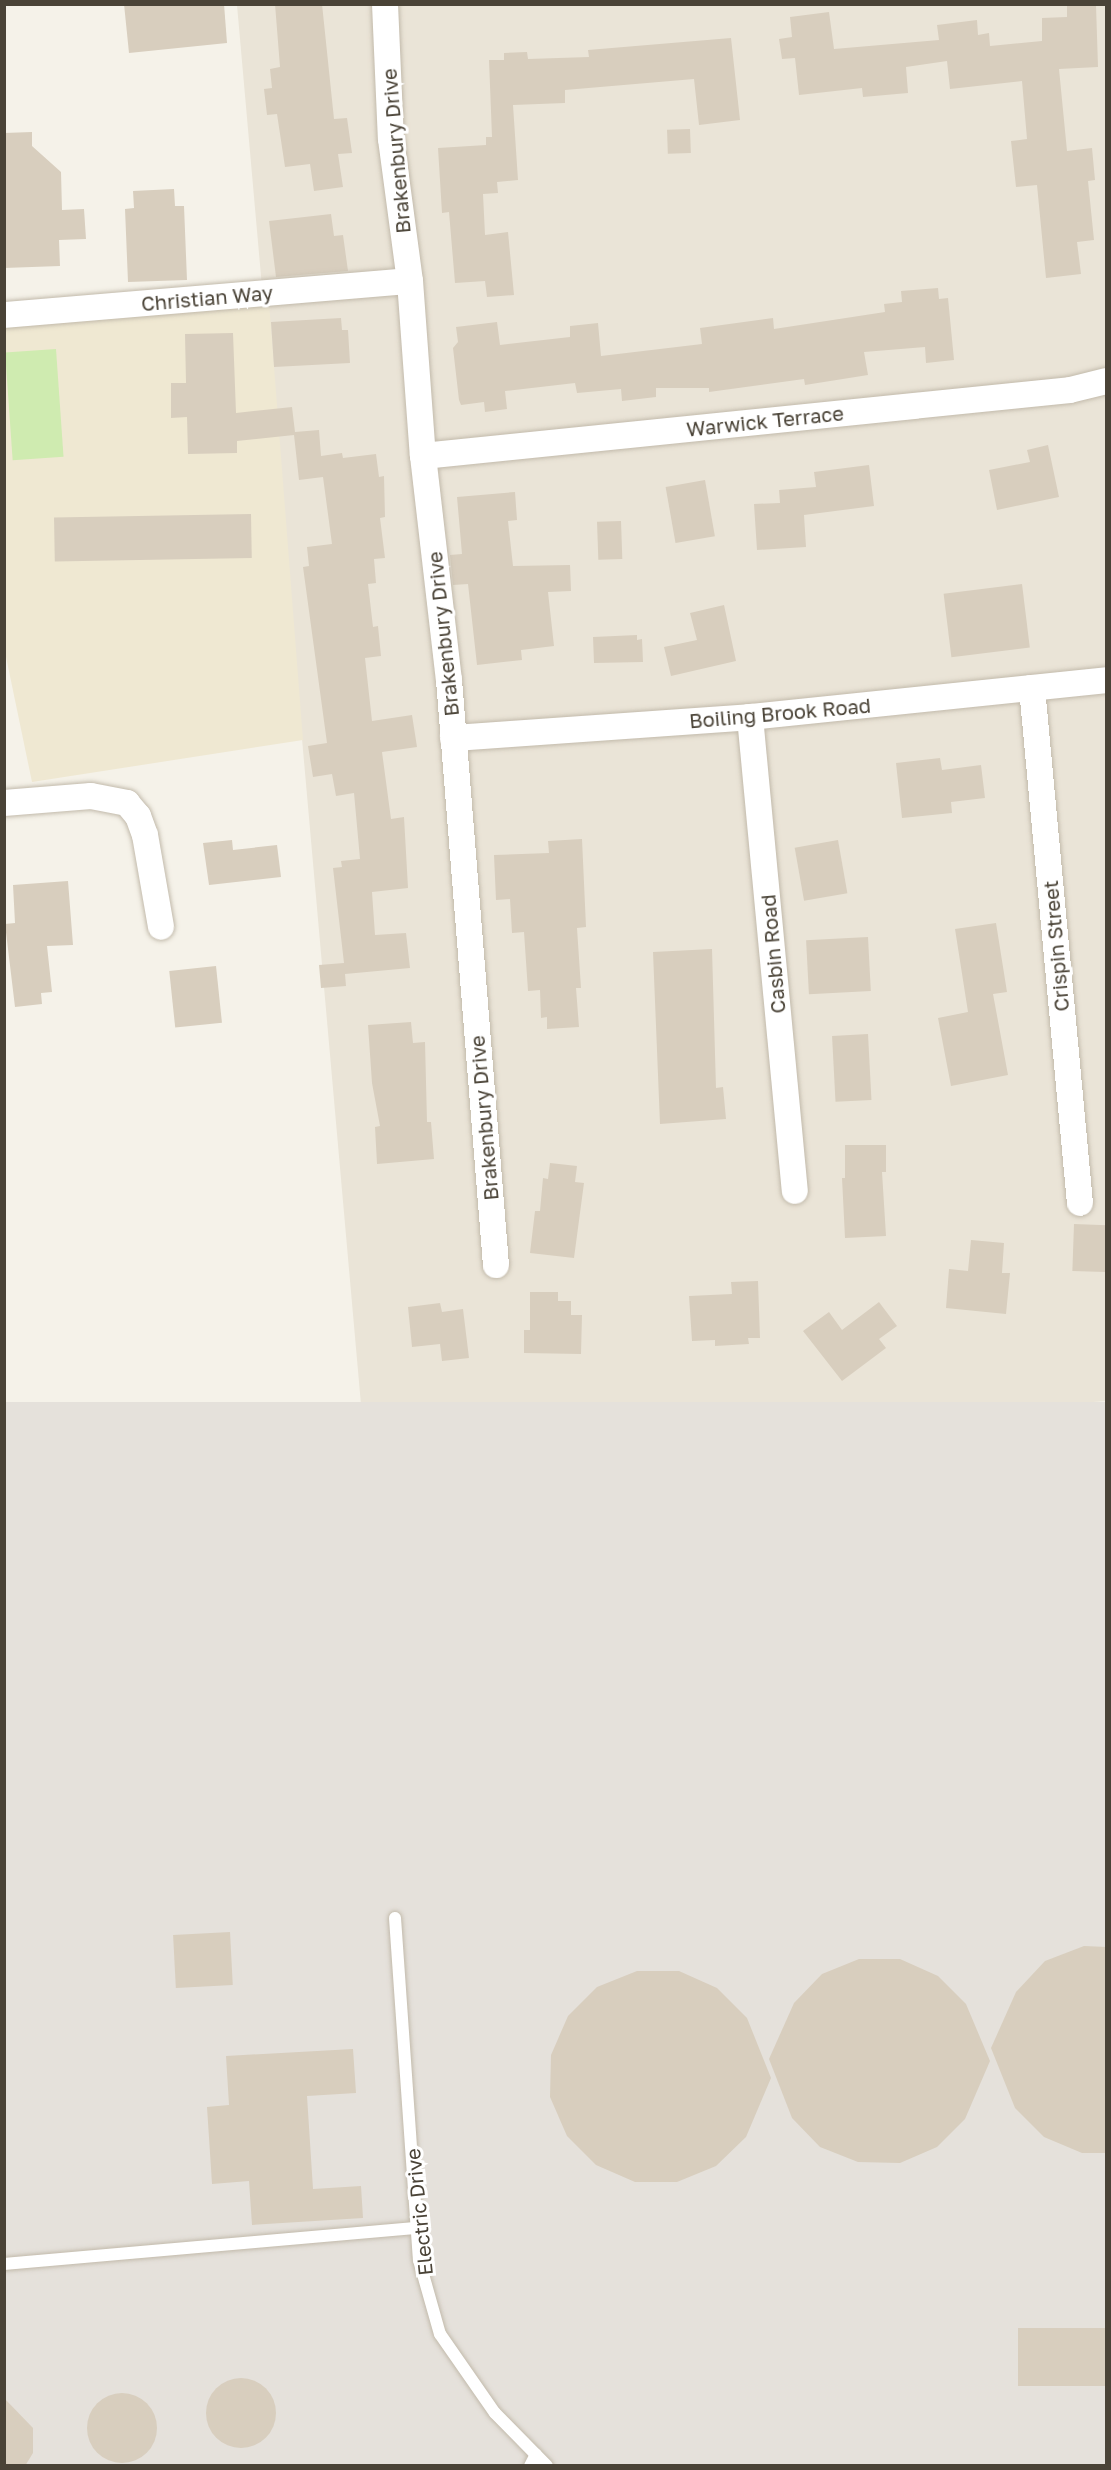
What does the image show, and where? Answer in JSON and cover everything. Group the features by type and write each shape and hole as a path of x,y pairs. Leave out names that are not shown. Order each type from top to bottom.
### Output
{"street":[{"name":"Brakenbury Drive","path":"385,4 391,139 410,281 423,456 453,738 496,1265"},
{"name":"Christian Way","path":"4,315 410,281"},
{"name":"Warwick Terrace","path":"423,456 1070,390 1107,381"},
{"name":"Boiling Brook Road","path":"453,738 750,717 1107,681"},
{"name":"Crispin Street","path":"1032,688 1080,1203"},
{"name":"Casbin Road","path":"750,717 795,1191"},
{"path":"4,803 91,796 127,803 138,816 145,835 161,927"}],"lane":[{"name":"Electric Drive","path":"394,1918 419,2260 440,2334 495,2413 533,2460 548,2466"},
{"path":"4,2264 417,2228"}],"shaded area":[{"path":"237,5 1106,5 1106,1401 366,1461"},
{"path":"269,302 303,740 32,782 5,652 4,325"},
{"path":"4,1402 1106,1402 1106,2465 4,2465"}],"green space":[{"path":"56,349 64,457 13,460 5,353"}],"building":[{"path":"124,4 224,4 227,43 129,53"},
{"path":"275,4 322,4 334,119 347,118 352,153 338,154 343,187 314,191 310,164 285,167 277,114 267,115 264,89 272,88 270,69 280,67"},
{"path":"1096,5 1098,67 1059,69 1067,151 1092,148 1095,180 1088,181 1094,240 1077,242 1081,274 1046,278 1037,185 1016,187 1011,141 1027,139 1022,81 950,89 947,61 906,67 908,93 863,97 862,88 799,95 795,58 782,59 779,39 792,37 790,17 829,12 834,49 939,40 937,25 977,20 978,35 989,33 990,46 1042,41 1042,18 1067,17 1067,6"},
{"path":"731,38 740,120 699,125 694,79 565,90 565,103 513,105 518,180 497,182 498,193 483,194 485,235 508,232 514,295 487,297 485,281 455,283 449,212 442,213 438,148 486,145 486,137 492,137 489,60 504,60 504,53 527,52 528,59 589,57 588,50"},
{"path":"690,129 691,153 668,154 667,130"},
{"path":"32,132 32,146 61,172 62,210 84,209 86,239 59,240 60,266 4,268 4,133"},
{"path":"174,189 175,206 184,206 187,280 128,282 125,209 134,208 133,191"},
{"path":"331,214 334,236 343,235 348,271 276,277 269,221"},
{"path":"938,288 939,299 948,298 954,360 926,363 925,347 864,352 868,375 805,385 804,379 709,392 709,388 656,388 656,397 622,401 621,389 577,393 575,383 505,391 507,409 485,412 484,402 461,405 459,400 453,348 458,342 456,327 497,322 500,345 570,337 570,326 598,323 601,356 702,344 700,328 773,318 774,329 885,312 884,304 902,302 901,291"},
{"path":"341,318 342,330 348,330 350,363 274,367 271,322"},
{"path":"233,333 236,413 292,407 295,432 319,430 321,456 342,453 343,458 376,454 379,477 384,476 385,517 380,518 385,558 374,559 376,583 368,584 373,627 378,626 381,656 365,658 372,721 412,715 417,747 382,752 391,819 404,817 408,888 372,892 375,935 406,933 410,968 345,974 346,986 321,988 319,965 344,963 333,868 342,867 341,861 360,859 354,793 336,796 332,774 313,777 308,746 327,743 303,567 309,566 307,547 332,544 323,477 299,480 294,435 237,441 237,453 188,454 187,417 171,418 171,383 186,383 185,334"},
{"path":"1048,445 1059,497 997,510 989,470 1030,462 1027,450"},
{"path":"869,465 874,506 804,515 806,547 757,550 754,504 780,503 779,490 816,487 814,472"},
{"path":"705,480 715,536 676,543 666,487"},
{"path":"515,492 517,520 508,521 513,566 570,565 571,591 548,592 554,646 521,650 522,660 477,665 468,584 453,585 450,555 462,554 457,497"},
{"path":"251,514 252,558 55,561 54,517"},
{"path":"621,521 622,559 598,560 597,522"},
{"path":"1022,584 1030,648 951,657 944,594"},
{"path":"724,605 736,661 671,676 664,647 697,640 690,613"},
{"path":"637,635 637,640 642,639 643,662 594,663 593,637"},
{"path":"940,758 942,770 981,765 985,798 951,802 952,813 902,818 896,763"},
{"path":"582,839 586,927 577,928 581,988 576,988 579,1027 547,1029 547,1017 541,1018 540,990 528,991 524,932 512,933 510,899 496,900 494,855 549,853 548,841"},
{"path":"232,840 233,850 277,845 281,877 209,885 203,843"},
{"path":"838,840 847,893 804,901 795,848"},
{"path":"68,881 73,945 47,946 52,992 41,993 42,1004 15,1007 5,924 15,923 13,885"},
{"path":"996,923 1007,992 993,994 1008,1075 951,1086 938,1018 968,1012 955,929"},
{"path":"868,937 871,991 809,994 806,940"},
{"path":"712,949 716,1088 723,1087 726,1119 660,1124 653,952"},
{"path":"216,966 222,1023 175,1028 169,971"},
{"path":"411,1022 413,1043 425,1042 427,1122 431,1122 434,1159 377,1164 375,1127 380,1126 372,1083 368,1025"},
{"path":"868,1034 871,1100 836,1102 832,1036"},
{"path":"845,1145 886,1145 886,1172 882,1172 886,1236 845,1238 842,1178 845,1178"},
{"path":"550,1163 577,1166 575,1182 584,1183 574,1258 530,1253 535,1211 540,1211 543,1178 548,1179"},
{"path":"1074,1224 1106,1225 1105,1272 1072,1271"},
{"path":"971,1240 1004,1243 1002,1273 1010,1273 1006,1314 946,1308 949,1269 968,1271"},
{"path":"758,1281 760,1338 748,1338 749,1344 715,1346 715,1340 692,1341 689,1296 732,1294 731,1282"},
{"path":"530,1292 558,1292 558,1301 571,1301 571,1315 582,1315 581,1354 524,1353 524,1330 530,1330"},
{"path":"879,1302 897,1326 879,1339 886,1348 842,1381 803,1331 829,1312 842,1330"},
{"path":"440,1303 442,1312 463,1309 469,1358 442,1361 440,1344 412,1347 408,1307"},
{"path":"230,1932 233,1985 176,1988 173,1935"},
{"path":"1084,1946 1107,1947 1107,2153 1082,2153 1044,2137 1015,2108 991,2048 1016,1992 1045,1961"},
{"path":"859,1959 900,1959 938,1976 966,2004 990,2061 965,2119 937,2147 900,2163 858,2162 820,2147 792,2118 769,2059 794,2003 822,1974"},
{"path":"637,1971 679,1971 717,1988 747,2018 771,2078 746,2137 716,2166 677,2182 635,2182 596,2165 567,2136 550,2097 551,2055 568,2016 597,1987"},
{"path":"353,2049 356,2093 307,2096 313,2189 361,2186 363,2218 252,2225 249,2181 212,2184 207,2107 229,2105 226,2056"},
{"path":"1018,2328 1106,2328 1106,2386 1018,2386"},
{"path":"234,2378 248,2378 261,2384 270,2393 276,2406 274,2426 266,2438 248,2448 234,2448 221,2442 212,2433 206,2420 206,2406 212,2393 221,2384"},
{"path":"115,2393 129,2393 142,2399 151,2408 157,2421 155,2441 147,2453 129,2463 115,2463 102,2457 93,2448 87,2435 87,2421 93,2408 102,2399"},
{"path":"4,2398 33,2428 33,2453 25,2466 4,2466"}]}
